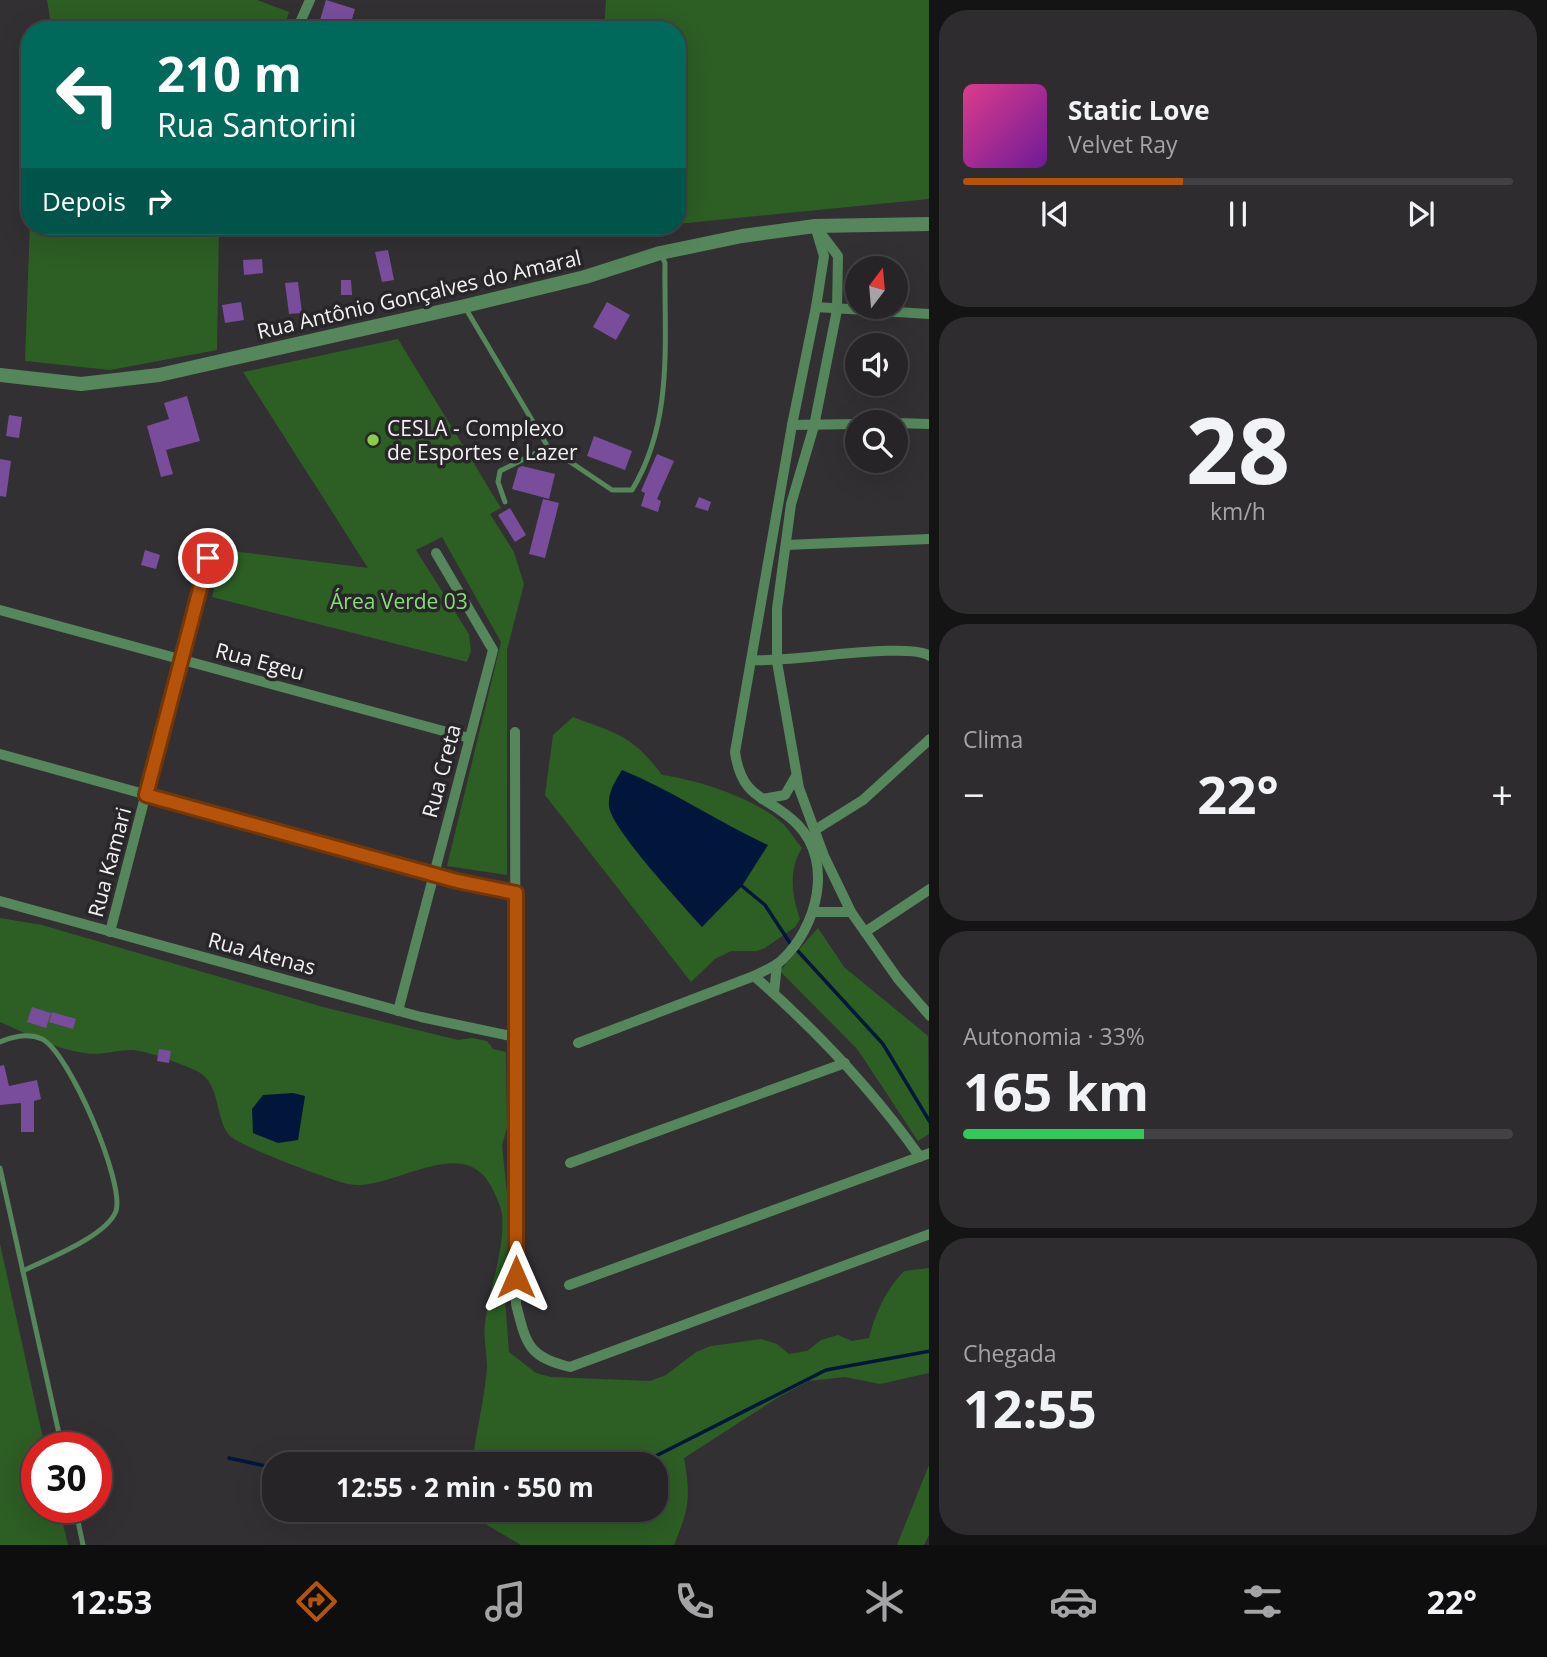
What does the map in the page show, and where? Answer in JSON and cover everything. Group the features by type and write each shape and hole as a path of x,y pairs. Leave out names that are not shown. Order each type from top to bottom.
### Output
{"street":[{"path":"301,21 310,0"},
{"name":"Rua Antônio Gonçalves do Amaral","path":"0,374 81,384 159,375 465,306 584,277 660,253 742,236 815,226 929,224"},
{"path":"578,1043 754,976 777,964 794,947 814,912 819,872 812,847 800,827 783,812 760,799 738,774 735,752 792,425 817,307 824,256 815,226"},
{"path":"815,226 838,256 838,310 814,426 791,504 777,609 777,662 796,776 815,830 851,912 898,979 929,1016"},
{"path":"817,307 929,314"},
{"path":"908,423 929,424"},
{"path":"792,425 845,425"},
{"path":"786,545 929,539"},
{"name":"Rua Creta","path":"398,1011 493,650 436,553"},
{"name":"Rua Kamari","path":"110,932 208,558"},
{"name":"Rua Egeu","path":"0,610 469,738"},
{"path":"753,660 777,662 906,650 929,656"},
{"path":"515,732 516,1304 526,1343 545,1361 570,1367 929,1234"},
{"path":"815,830 863,800 929,739"},
{"path":"0,754 433,874 516,893"},
{"path":"760,799 785,795 796,776"},
{"path":"865,932 929,889"},
{"name":"Rua Atenas","path":"0,901 398,1011 515,1037"},
{"path":"814,912 851,912"},
{"path":"774,993 777,964"},
{"path":"569,1285 925,1155 845,1063 754,976"},
{"path":"570,1163 845,1063"}],"lane":[{"path":"465,306 548,447 612,490 632,490 643,472 661,420 665,263 660,253"},
{"path":"505,502 498,482 500,471 548,447"},
{"path":"0,1042 25,1036 42,1039 54,1050 81,1089 116,1184 116,1210 103,1229 23,1270"},
{"path":"0,1168 59,1432"},
{"path":"78,1523 83,1545"}],"green space":[{"path":"47,0 257,0 289,12 286,21 50,21"},
{"path":"606,0 929,0 929,199 686,223 686,21 605,21"},
{"path":"30,235 219,235 217,350 110,370 25,361"},
{"name":"Área Verde 03","path":"398,339 501,508 490,514 514,552 524,584 507,650 507,875 447,866 501,642 442,537 416,550 469,634 471,651 467,662 212,597 225,550 368,568 243,372"},
{"path":"573,717 623,737 642,751 662,775 725,791 770,813 787,828 802,848 793,874 793,892 800,919 795,927 765,948 757,951 731,951 715,959 691,982 545,795 553,735","holes":["722,824 768,846 620,830"]},
{"path":"0,918 42,925 323,1007 458,1040 472,1038 487,1041 493,1049 506,1052 507,1128 502,1145 510,1222 505,1298 509,1352 536,1373 551,1377 650,1381 666,1375 696,1352 711,1346 761,1339 777,1344 789,1354 807,1351 821,1340 838,1335 852,1341 869,1338 882,1302 904,1271 929,1268 929,1373 880,1384 845,1377 809,1381 777,1398 684,1458 688,1483 687,1503 674,1545 521,1545 486,1522 668,1522 668,1452 474,1452 487,1367 485,1324 502,1229 500,1205 484,1176 470,1166 454,1163 364,1185 338,1181 267,1155 230,1136 225,1129 210,1084 197,1071 138,1051 96,1054 73,1051 0,1022"},
{"path":"818,928 844,967 928,1036 929,1134 918,1141 858,1050 780,971"},
{"path":"0,1244 42,1432 21,1432 21,1523 63,1523 68,1545 0,1545"},
{"path":"929,1465 929,1535 924,1545 897,1545"}],"water":[{"path":"622,770 768,845 742,886 702,927 634,849 613,817 609,806 610,796"},
{"path":"293,1093 305,1096 298,1140 278,1143 253,1133 252,1109 263,1095"}],"building":[{"path":"326,0 355,9 351,21 320,20"},
{"path":"388,250 394,280 382,282 375,252"},
{"path":"262,259 263,273 244,275 243,260"},
{"path":"341,280 351,280 352,295 341,295"},
{"path":"298,282 302,313 289,314 285,283"},
{"path":"241,302 244,320 225,323 222,305"},
{"path":"607,302 630,315 616,340 593,327"},
{"path":"187,396 200,441 166,450 173,474 161,477 147,426 169,419 164,403"},
{"path":"9,415 22,417 19,438 6,436"},
{"path":"594,436 632,451 625,470 587,456"},
{"path":"657,454 674,461 657,499 661,501 658,512 641,506 645,493 641,491"},
{"path":"0,459 11,461 6,497 0,496"},
{"path":"522,466 555,474 549,499 512,489 518,468"},
{"path":"699,497 711,502 708,511 695,507"},
{"path":"543,499 559,503 545,558 529,554"},
{"path":"510,508 526,535 515,542 498,515"},
{"path":"145,550 160,555 156,569 141,565"},
{"path":"32,1007 51,1013 46,1028 27,1022"},
{"path":"52,1012 76,1019 73,1029 49,1022"},
{"path":"159,1049 171,1051 169,1063 157,1061"},
{"path":"4,1065 9,1086 37,1080 41,1099 34,1101 34,1132 21,1132 21,1103 0,1105 0,1066"}],"waterway":[{"path":"742,886 765,905 790,943"},
{"path":"797,950 883,1044 929,1120"},
{"path":"664,1452 826,1370 929,1351"},
{"path":"229,1458 262,1465"}],"place":[{"name":"CESLA - Complexo de Esportes e Lazer","path":"373,440"}],"route":[{"path":"208,558 146,795 457,881 516,893 516,1277"}]}
